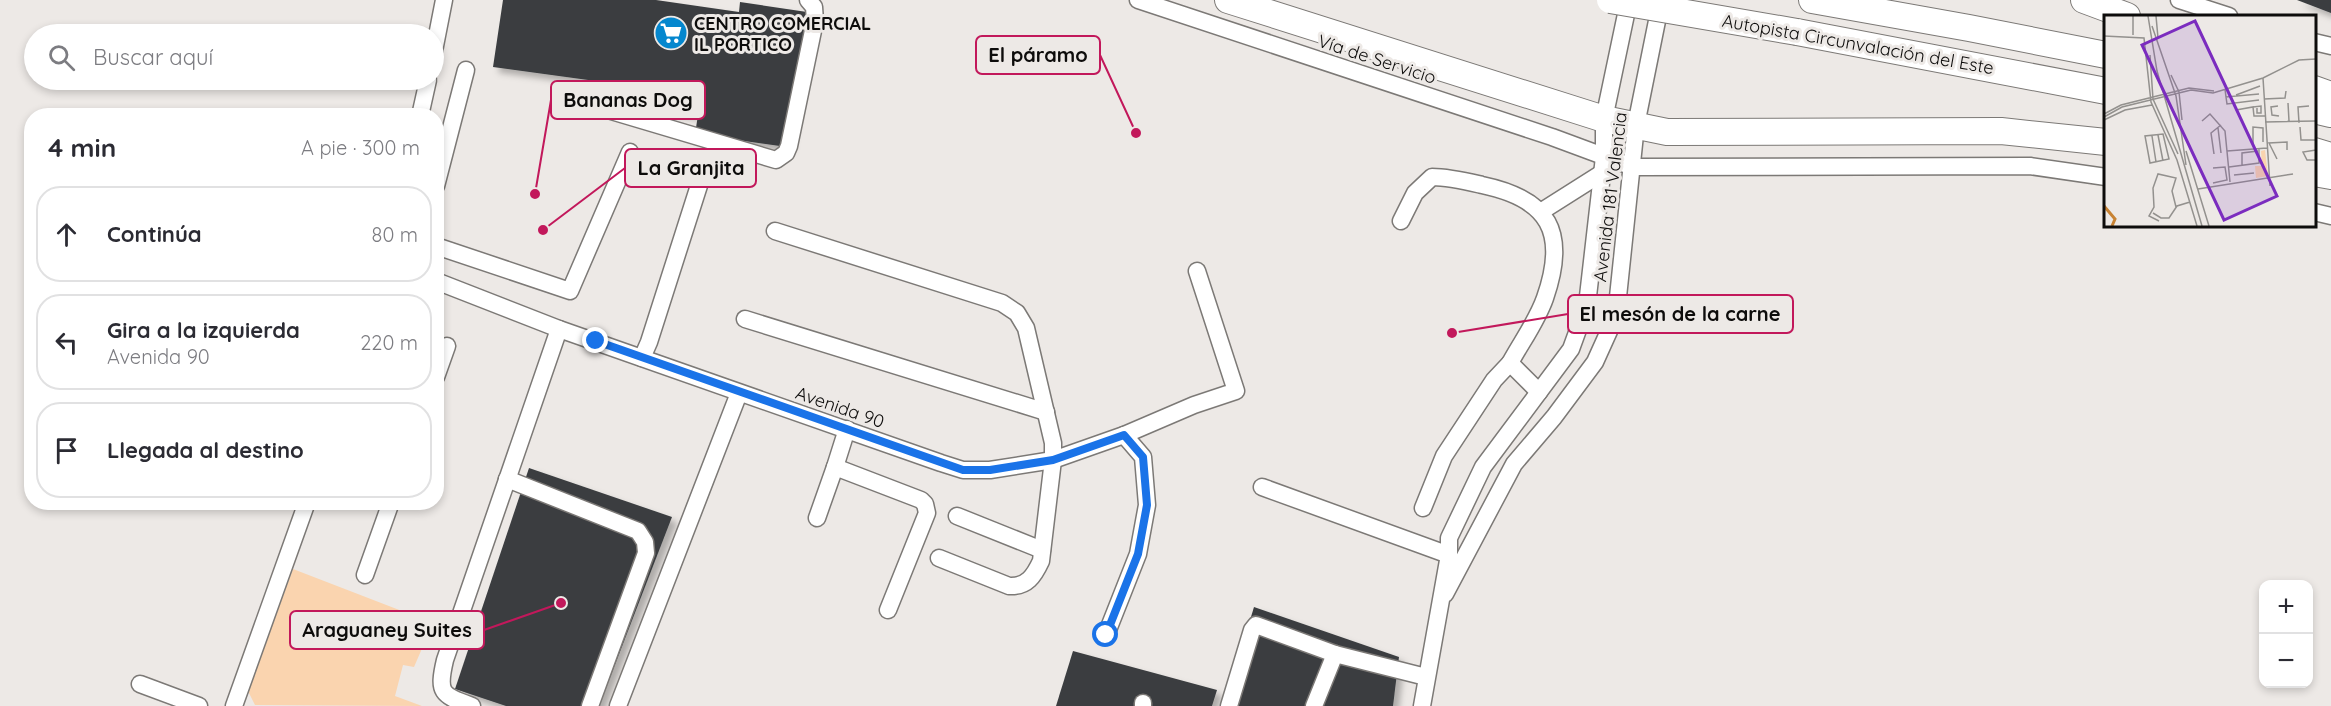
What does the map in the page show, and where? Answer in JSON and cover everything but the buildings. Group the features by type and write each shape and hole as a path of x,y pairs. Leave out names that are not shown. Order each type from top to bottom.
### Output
{"highway":[{"path":"1228,0 1604,119 1667,132 2001,131 2104,142"},
{"name":"Autopista Circunvalación del Este","path":"1610,0 1797,32 2104,91"},
{"name":"Autopista Circunvalación del Este","path":"1812,0 1969,27 2104,55"},
{"path":"2084,0 2124,15"},
{"path":"2316,90 2331,95"},
{"path":"2316,110 2331,114"},
{"path":"2316,152 2331,156"},
{"path":"2316,173 2331,176"}],"street":[{"path":"439,24 444,0"},
{"path":"564,97 776,160 786,153 789,146 815,21 814,8 807,0"},
{"name":"Vía de Servicio","path":"1137,0 1552,137 1603,165 1633,167 2030,166 2104,177"},
{"name":"Avenida 181 Valencia","path":"1440,603 1449,555 1449,537 1483,467 1571,349 1582,321 1587,305 1603,165 1604,119 1629,0"},
{"name":"Avenida 181 Valencia","path":"1440,603 1514,464 1554,417 1595,362 1609,331 1618,297 1636,125 1661,0"},
{"path":"2179,0 2226,15"},
{"path":"2316,42 2331,46"},
{"path":"444,155 466,70"},
{"path":"422,108 426,90"},
{"path":"444,249 570,291 630,152"},
{"path":"1542,212 1603,165"},
{"path":"642,358 702,176"},
{"path":"1401,221 1414,193 1432,177 1446,177 1519,196 1542,212 1552,232 1553,261 1542,305 1510,363 1494,380 1444,456 1423,508"},
{"path":"2316,212 2331,216"},
{"path":"775,231 1002,303 1017,313 1026,328 1047,412 1053,460 1041,561 1026,584 1009,586 939,558"},
{"name":"Avenida 90","path":"444,284 559,329 963,470 990,470 1053,460 1236,391 1197,271"},
{"path":"745,319 1047,412"},
{"path":"1582,321 1609,331"},
{"path":"472,706 448,697 442,689 440,679 559,329"},
{"path":"444,354 447,346"},
{"path":"1510,363 1539,392"},
{"path":"618,706 739,393"},
{"path":"817,518 847,429"},
{"path":"1106,635 1138,554 1147,505 1143,457 1124,435"},
{"path":"835,467 921,500 925,504 927,513 888,610"},
{"path":"507,478 638,531 645,542 646,554 590,706"},
{"path":"1262,488 1449,555"},
{"path":"234,706 305,510"},
{"path":"365,575 388,510"},
{"path":"957,516 1042,550"},
{"path":"1422,706 1440,603"},
{"path":"1229,706 1252,630 1256,625 1335,654 1426,677"},
{"path":"1314,706 1335,654"},
{"path":"140,684 199,706"}],"shaded area":[{"path":"293,569 433,623 414,667 403,665 395,696 422,706 255,705 248,691"}],"place":[{"name":"CENTRO COMERCIAL IL PORTICO","path":"671,33"},
{"name":"El páramo","path":"1136,133"},
{"name":"Bananas Dog","path":"535,194"},
{"name":"La Granjita","path":"543,230"},
{"name":"El mesón de la carne","path":"1452,333"},
{"name":"Araguaney Suites","path":"561,603"}],"route":[{"path":"596,341 963,470 990,470 1053,460 1124,435 1143,457 1147,505 1138,554 1106,635"}]}
